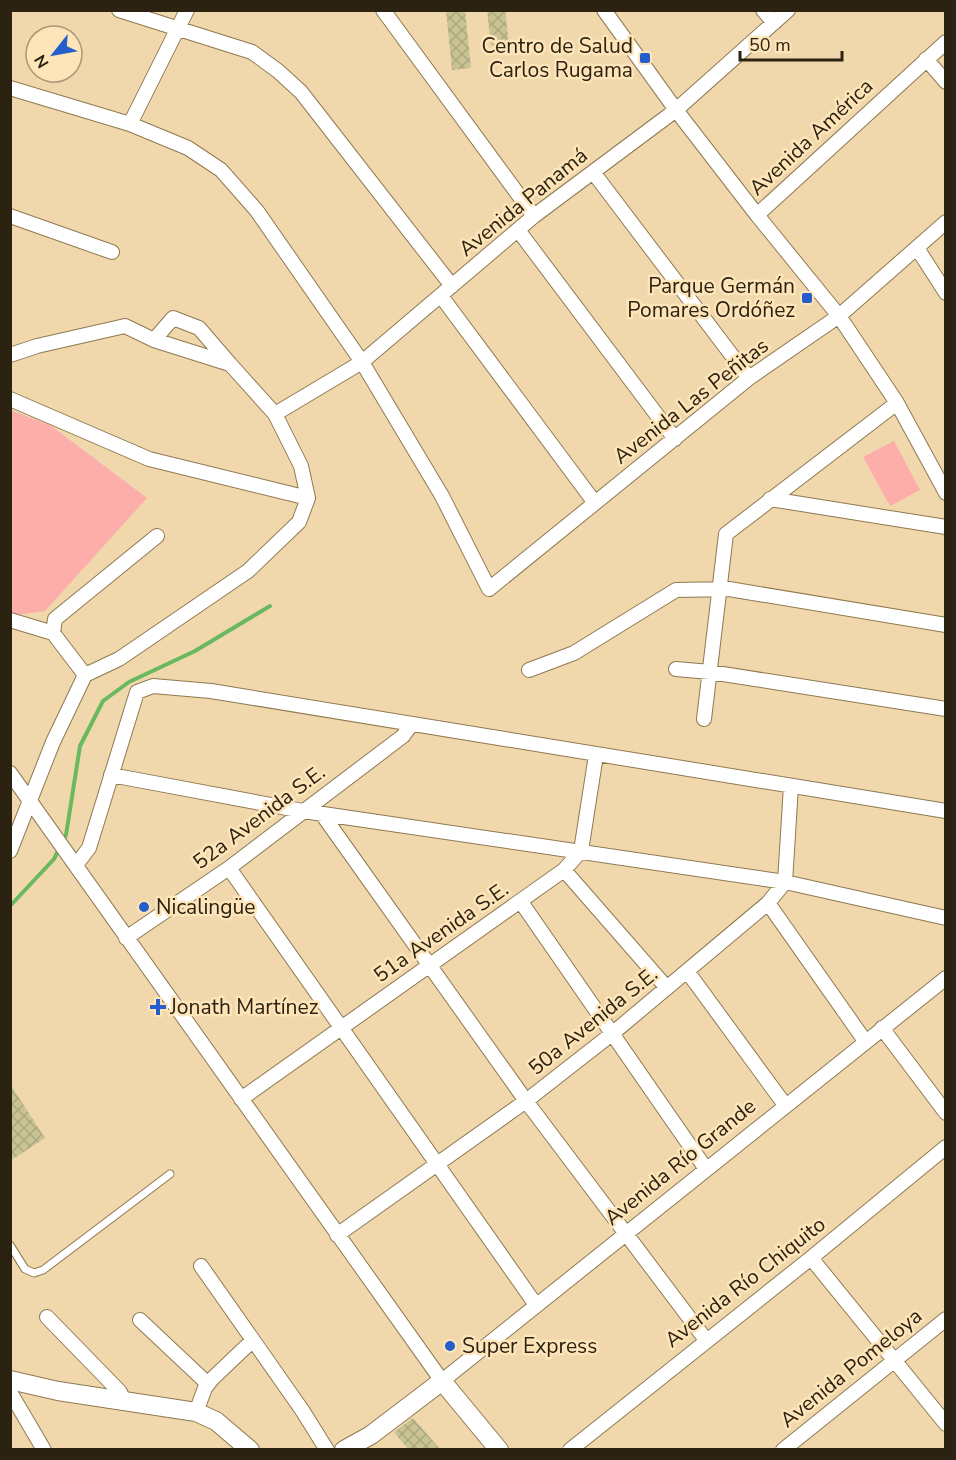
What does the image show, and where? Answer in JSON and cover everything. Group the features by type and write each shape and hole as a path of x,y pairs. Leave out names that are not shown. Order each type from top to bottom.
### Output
{"street":[{"path":"119,10 252,52 278,71 301,92 452,286"},
{"path":"130,124 187,10"},
{"path":"383,10 534,216"},
{"path":"604,10 676,110 839,316 897,403 945,493"},
{"path":"763,10 774,23"},
{"name":"Avenida Panamá","path":"275,414 362,362 534,216 676,110 788,10"},
{"name":"Avenida América","path":"757,215 945,42"},
{"path":"926,59 945,82"},
{"path":"10,88 130,124 188,148 221,170 257,211 362,362"},
{"path":"592,172 749,378"},
{"path":"10,216 112,252"},
{"name":"Avenida Las Peñitas","path":"362,362 442,496 489,589 749,378 839,316 945,222"},
{"path":"518,230 675,439"},
{"path":"917,248 945,293"},
{"path":"441,296 595,503"},
{"path":"10,851 53,742 85,675 119,660 248,571 299,522 308,498 301,466 275,414 199,328 173,318 154,340"},
{"path":"10,355 37,346 125,326 154,340 230,364"},
{"path":"10,399 148,459 308,498"},
{"path":"704,718 726,534 897,403"},
{"path":"770,499 945,527"},
{"path":"53,633 55,619 158,536"},
{"path":"529,670 574,653 676,590 719,589 945,626"},
{"path":"10,620 53,633 85,675"},
{"path":"676,669 710,672 945,709"},
{"path":"76,865 89,848 137,692 153,686 211,691 945,811"},
{"name":"52a Avenida S.E.","path":"126,938 229,867 403,736 411,725"},
{"path":"581,851 596,755"},
{"path":"10,773 442,1381 500,1449"},
{"path":"111,775 303,811 785,882 945,918"},
{"path":"785,882 791,786"},
{"path":"322,814 526,1101 706,1340"},
{"name":"51a Avenida S.E.","path":"241,1099 521,902 564,870 581,851"},
{"path":"229,867 536,1305"},
{"path":"564,870 667,988"},
{"name":"50a Avenida S.E.","path":"337,1234 526,1101 613,1033 768,903 785,882"},
{"path":"521,902 706,1169"},
{"path":"768,903 865,1041"},
{"path":"687,971 785,1105"},
{"name":"Avenida Río Grande","path":"442,1381 945,978"},
{"path":"882,1028 945,1113"},
{"name":"Avenida Río Chiquito","path":"570,1449 811,1258 945,1147"},
{"path":"811,1258 945,1424"},
{"path":"201,1266 327,1449"},
{"path":"47,1317 120,1392 124,1401"},
{"name":"Avenida Pomeloya","path":"783,1449 945,1318"},
{"path":"140,1320 208,1384"},
{"path":"196,1412 208,1384 253,1340"},
{"path":"10,1380 58,1391 196,1412 216,1421 250,1449"},
{"path":"344,1449 371,1435 442,1381"},
{"path":"10,1392 44,1449"}],"lane":[{"path":"10,1245 25,1269 34,1273 43,1270 170,1174"}],"shaded area":[{"path":"10,410 50,425 147,498 45,611 11,616"},
{"path":"894,441 920,490 890,506 863,457"}],"building":[{"path":"446,10 465,10 471,68 452,70"},
{"path":"487,10 505,10 509,45 491,46"},
{"path":"10,1084 45,1138 10,1161"},
{"path":"413,1418 440,1449 408,1449 394,1432"}],"waterway":[{"path":"62,842 66,835 80,746 103,701 129,682 195,651 270,606"},
{"path":"10,906 54,859 59,849"}],"place":[{"name":"Centro de Salud Carlos Rugama","path":"645,58"},
{"name":"Parque Germán Pomares Ordóñez","path":"807,298"},
{"name":"Nicalingüe","path":"144,907"},
{"name":"Jonath Martínez","path":"158,1007"},
{"name":"Super Express","path":"450,1346"}]}
